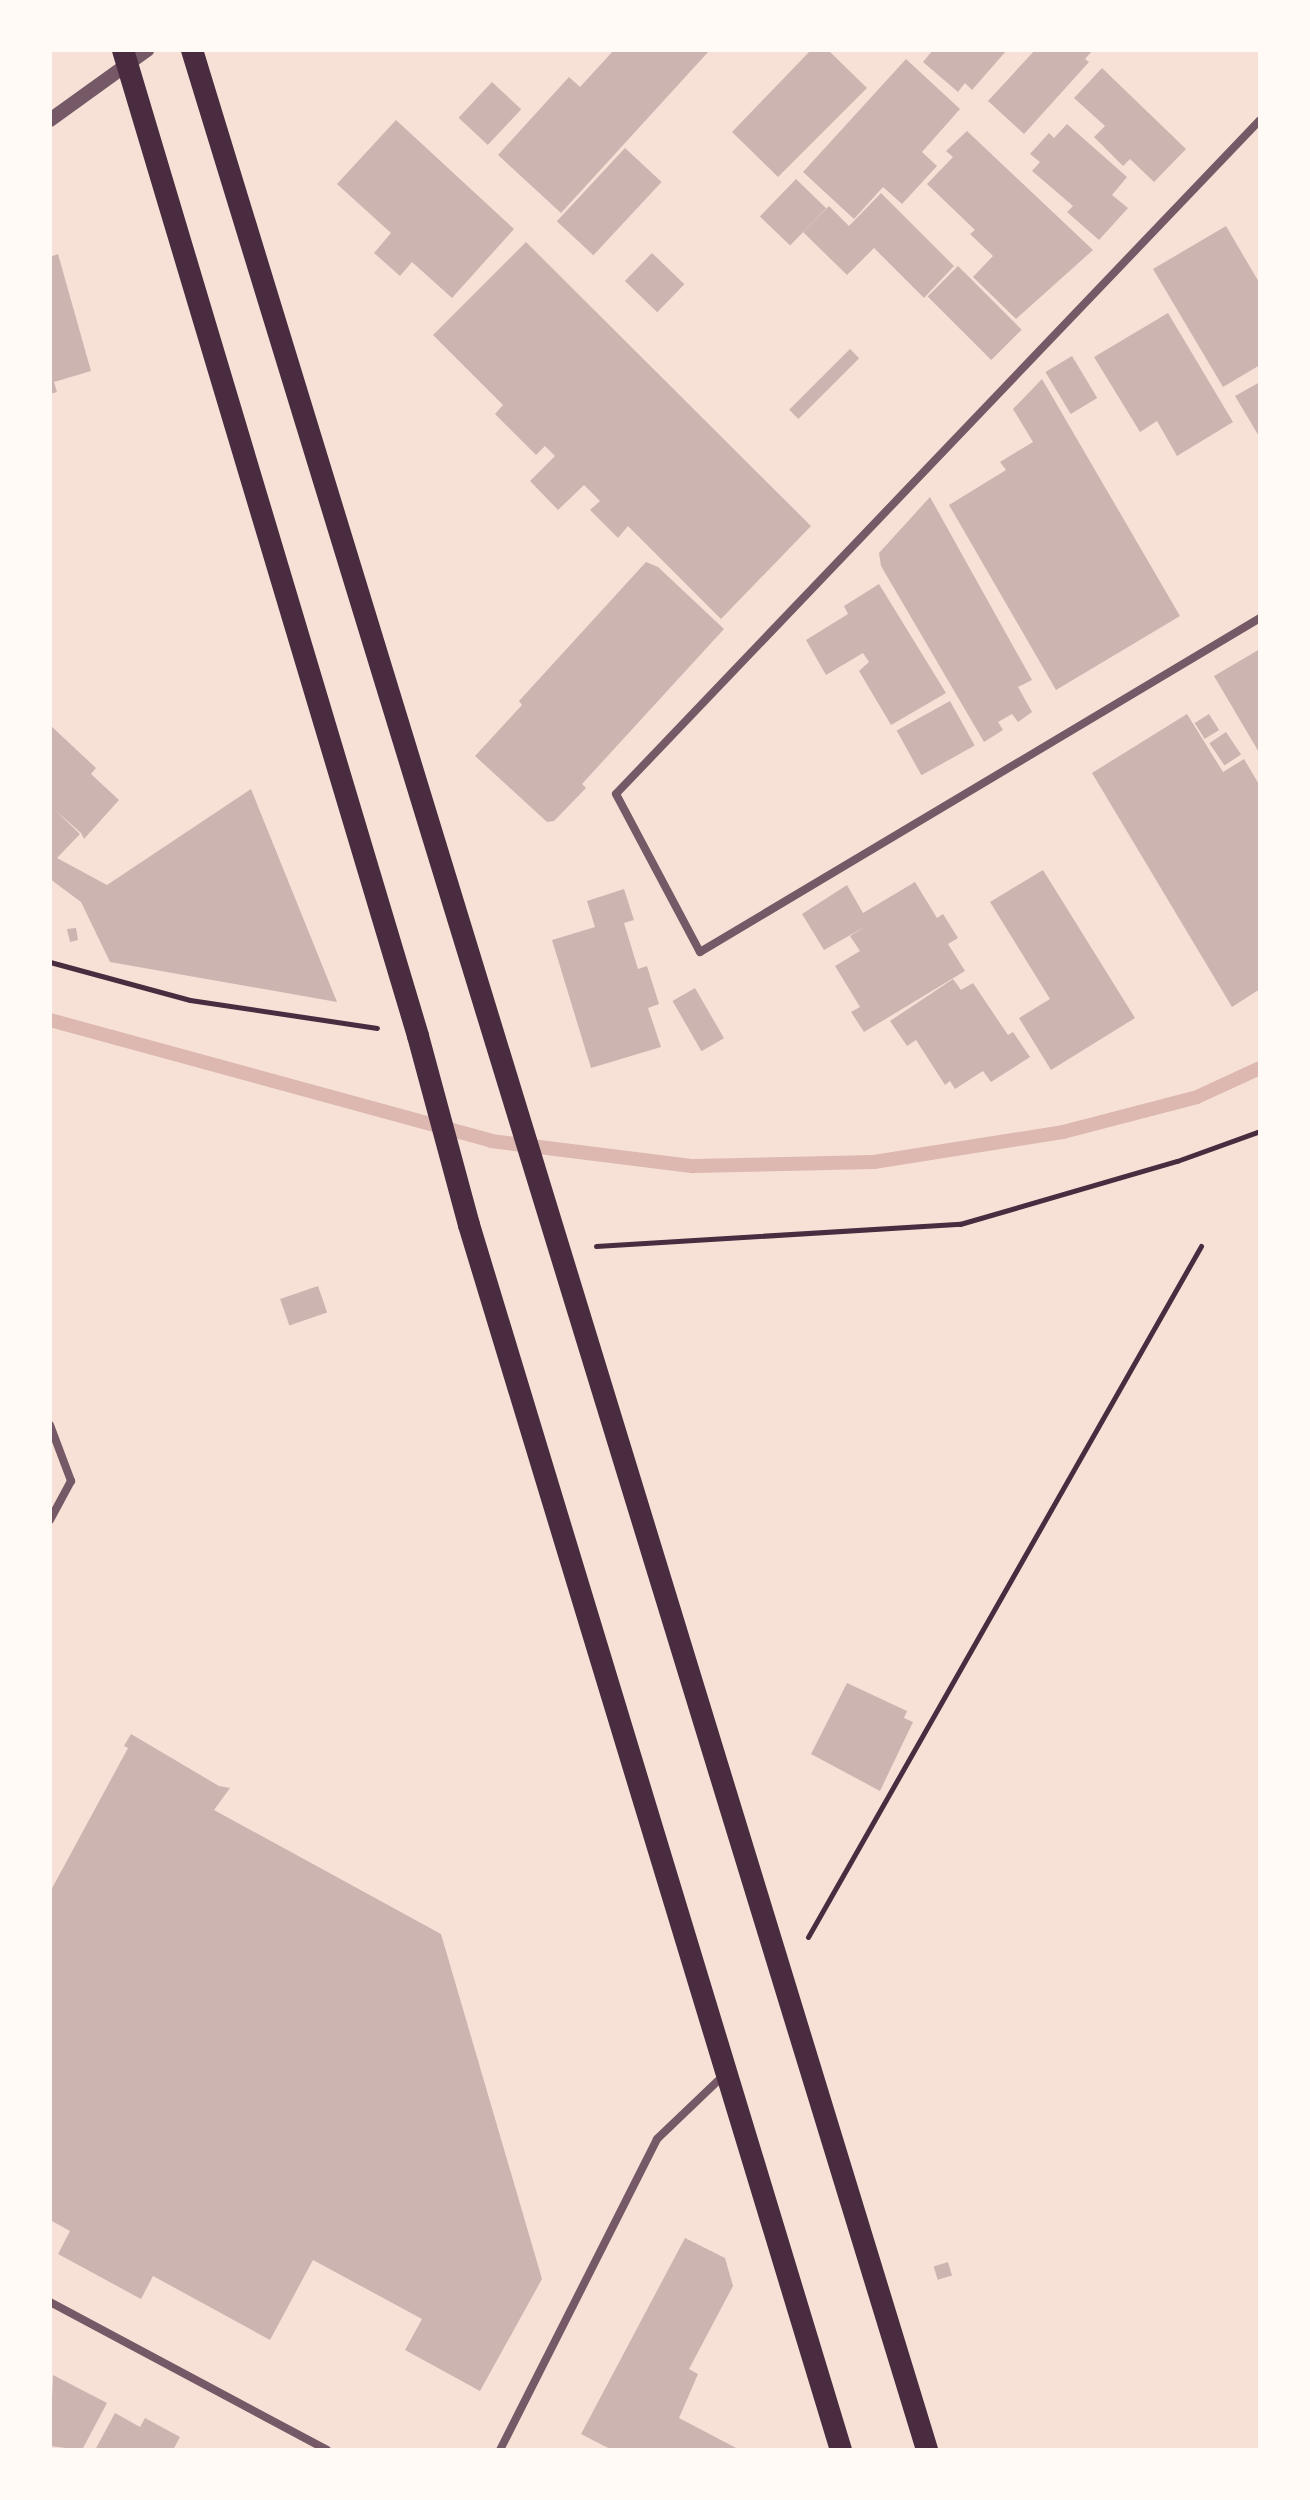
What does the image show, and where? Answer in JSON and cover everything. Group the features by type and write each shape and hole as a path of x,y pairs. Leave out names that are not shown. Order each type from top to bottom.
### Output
{"highway":[{"path":"192,50 781,1984 927,2450"},
{"path":"125,56 416,1030 469,1225 841,2450"}],"street":[{"path":"50,120 125,56 147,50"},
{"path":"1260,120 616,794 700,952 1260,618"},
{"path":"50,1425 71,1481 50,1520"},
{"path":"500,2450 657,2139 725,2074"},
{"path":"50,2302 327,2450"}],"path":[{"path":"50,962 190,1000 367,1029 416,1030"},
{"path":"554,1238 960,1224 1177,1161 1260,1131"},
{"path":"781,1984 1201,1246"}],"building":[{"path":"614,50 710,50 561,213 498,155 569,77 580,87"},
{"path":"811,50 828,50 867,88 778,177 732,132"},
{"path":"933,50 1007,50 972,90 965,83 958,92 923,62"},
{"path":"1035,50 1093,50 1085,59 1089,62 1024,134 988,101"},
{"path":"906,59 960,109 922,152 937,166 902,204 883,187 854,219 803,172"},
{"path":"1102,68 1186,149 1154,182 1130,159 1123,166 1094,137 1105,126 1074,98"},
{"path":"492,82 521,109 488,145 459,118"},
{"path":"396,120 514,229 452,298 412,262 400,276 374,253 391,233 337,184"},
{"path":"1067,124 1127,177 1112,195 1128,208 1099,240 1067,212 1073,206 1032,171 1040,162 1030,154 1049,133 1054,138"},
{"path":"967,131 1093,250 1016,319 973,277 993,256 970,234 975,230 927,184 953,157 946,151"},
{"path":"625,148 662,182 593,255 557,221"},
{"path":"796,179 826,208 790,246 760,216"},
{"path":"881,193 954,266 924,298 874,248 847,275 803,232 829,206 849,226"},
{"path":"1226,226 1260,284 1260,365 1223,387 1153,269"},
{"path":"526,242 811,526 721,619 628,526 618,538 590,510 600,501 584,485 558,510 530,481 555,456 545,446 536,455 495,414 503,405 433,335"},
{"path":"652,253 684,284 657,312 625,281"},
{"path":"58,254 91,371 54,382 57,392 50,394 50,257"},
{"path":"958,266 1022,330 991,360 928,296"},
{"path":"1168,313 1233,422 1177,456 1157,421 1140,432 1094,357"},
{"path":"850,349 859,358 798,419 789,410"},
{"path":"1072,356 1097,398 1071,414 1045,372"},
{"path":"1042,379 1180,616 1056,690 949,505 1006,470 1000,462 1033,442 1013,409"},
{"path":"1260,382 1260,438 1235,396"},
{"path":"930,497 1032,680 1018,687 1032,712 1018,722 1012,714 998,722 1003,730 984,742 881,566 879,553"},
{"path":"646,562 658,567 724,629 582,784 586,788 554,821 547,822 475,756 522,705 519,701"},
{"path":"879,584 946,693 891,725 859,671 869,662 863,653 826,675 806,640 848,614 844,606"},
{"path":"1260,649 1260,754 1214,676"},
{"path":"950,701 975,746 921,775 897,731"},
{"path":"1187,714 1223,772 1244,759 1260,786 1260,989 1232,1007 1092,773"},
{"path":"1209,714 1219,730 1205,739 1195,723"},
{"path":"50,725 96,768 91,774 119,800 84,839 81,833 54,809 80,834 57,858 107,885 251,789 337,1002 110,962 81,902 50,879"},
{"path":"1226,732 1241,754 1225,766 1209,743"},
{"path":"1043,870 1135,1018 1051,1070 1019,1018 1050,999 990,902"},
{"path":"915,882 937,918 943,914 958,938 948,944 965,971 864,1032 851,1012 860,1007 835,966 860,951 850,936 866,926 824,950 802,914 847,885 863,913"},
{"path":"624,889 634,920 624,923 638,969 647,966 659,1004 648,1008 661,1047 591,1068 552,940 595,927 587,901"},
{"path":"76,928 78,940 70,942 67,929"},
{"path":"953,979 961,990 973,983 1008,1035 1013,1032 1030,1057 991,1082 983,1071 955,1089 950,1081 945,1085 916,1040 907,1046 890,1021"},
{"path":"695,988 724,1038 701,1051 672,1001"},
{"path":"318,1286 327,1312 289,1325 280,1299"},
{"path":"847,1683 907,1711 904,1718 913,1722 880,1791 811,1754"},
{"path":"131,1734 219,1786 230,1788 214,1810 441,1934 542,2279 480,2391 405,2350 422,2319 313,2260 270,2340 153,2276 141,2299 58,2254 70,2231 50,2220 50,1892 128,1748 124,1746"},
{"path":"685,2238 725,2258 733,2286 689,2369 698,2374 679,2418 740,2450 612,2450 581,2434"},
{"path":"948,2262 952,2275 938,2280 934,2266"},
{"path":"53,2375 107,2403 82,2450 50,2446"},
{"path":"115,2413 140,2427 145,2418 180,2437 173,2450 95,2450"}],"waterway":[{"path":"50,1020 491,1141 693,1166 874,1162 1063,1132 1197,1097 1260,1068"}]}
